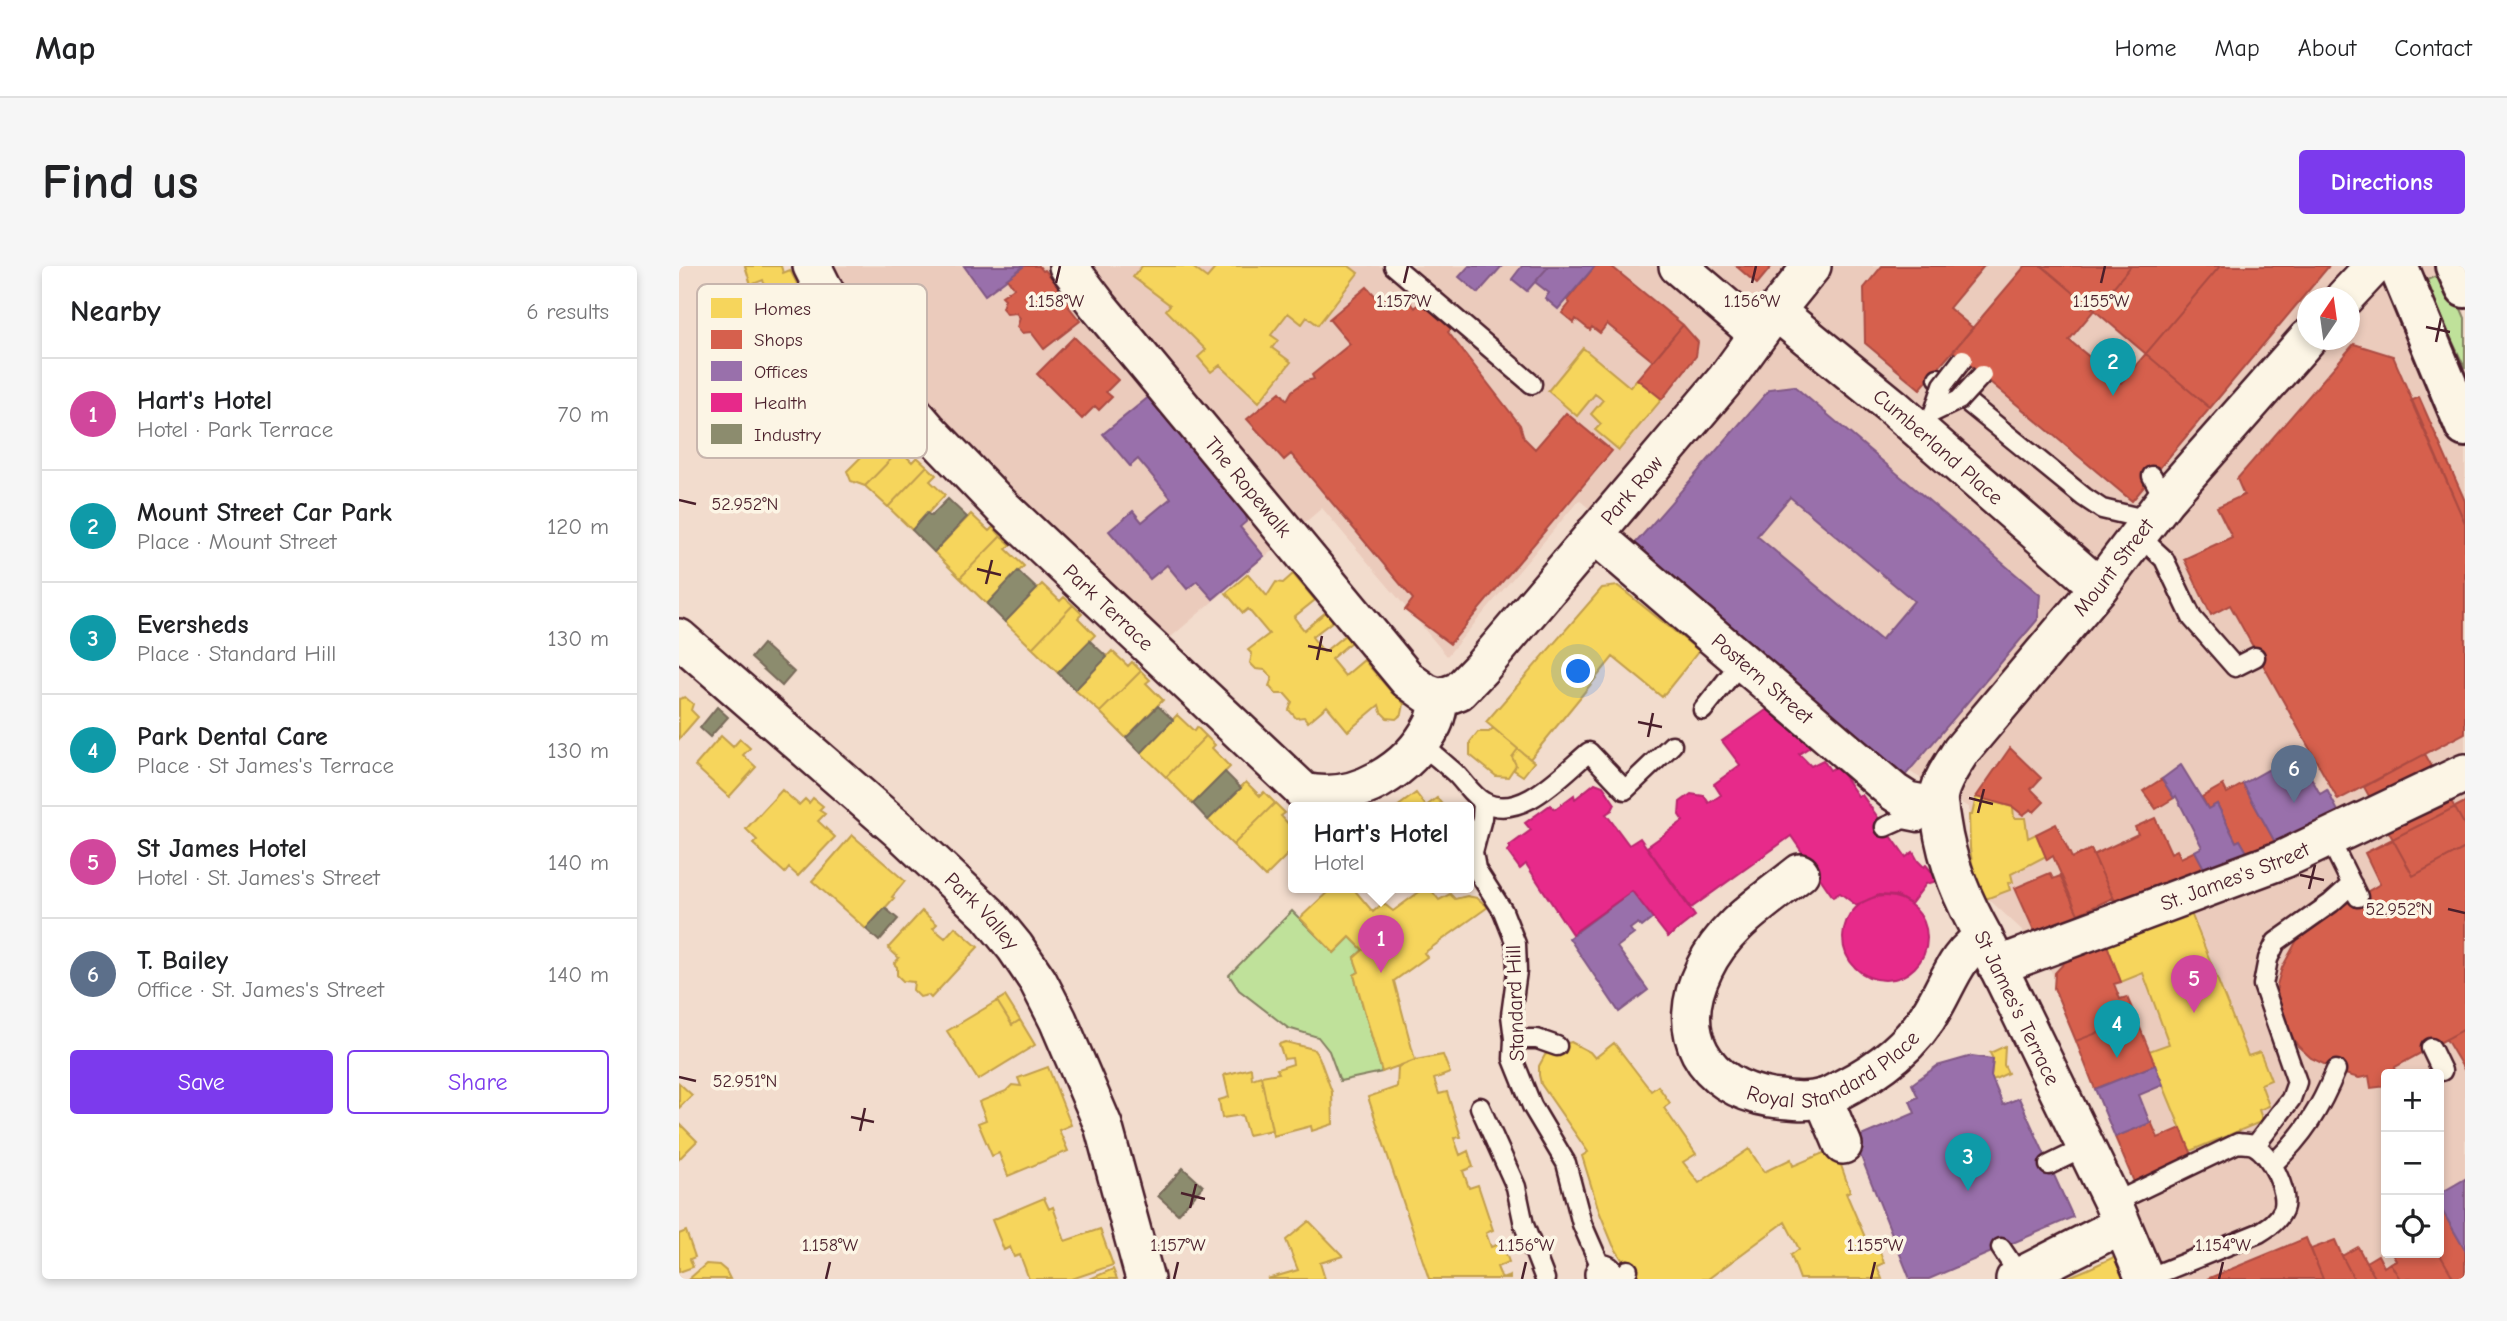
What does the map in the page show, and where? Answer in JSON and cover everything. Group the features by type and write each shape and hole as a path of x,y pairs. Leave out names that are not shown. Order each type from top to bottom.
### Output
{"main road":[{"path":"2398,266 2465,428"},
{"path":"2455,266 2465,288"}],"street":[{"name":"Park Terrace","path":"813,266 822,284"},
{"name":"The Ropewalk","path":"1068,266 1408,680 1426,693 1440,698"},
{"path":"1678,266 1746,324 1774,313"},
{"name":"Park Row","path":"1440,698 1459,691 1474,675 1726,379 1812,266"},
{"path":"2354,287 2374,266"},
{"name":"Cumberland Place","path":"1774,313 1789,322 1893,408 1926,421 2099,587"},
{"name":"Mount Street","path":"1931,805 1939,795 1947,774 1961,751 2099,587 2151,508 2297,350"},
{"name":"Park Terrace","path":"927,429 1003,508 1304,792 1318,796 1365,788 1384,777 1420,744 1434,721 1440,698"},
{"name":"Postern Street","path":"1594,534 1894,792 1908,802 1931,805"},
{"name":"Park Valley","path":"679,638 899,830 988,914 1015,947 1038,981 1058,1020 1103,1125 1145,1279"},
{"name":"St. James's Street","path":"1991,952 2284,859 2465,772"},
{"name":"St James's Terrace","path":"1931,805 1951,870 1966,906 1991,952 2117,1214"},
{"name":"Royal Standard Place","path":"1800,873 1742,917 1716,946 1693,993 1690,1014 1693,1036 1700,1054 1721,1079 1739,1090 1793,1101 1823,1098 1873,1073 1895,1056 1934,1007 1955,966 1971,945 1991,952"},
{"path":"1823,1098 1843,1145"},
{"path":"2012,1268 2117,1214 2145,1279"}],"lane":[{"path":"1394,266 1532,384"},
{"path":"1926,421 1943,385 1963,359"},
{"path":"1926,421 1959,400 1982,375"},
{"path":"1938,378 2102,509 2151,508 2164,559 2192,618 2235,667 2255,657"},
{"path":"1703,710 1742,661"},
{"path":"1420,744 1455,772 1483,802 1495,806 1514,806 1529,802 1589,752 1625,790 1672,745"},
{"name":"Standard Hill","path":"1474,848 1483,802"},
{"path":"1885,827 1903,819 1918,822 1931,805"},
{"path":"2255,1146 2291,1099 2297,1082 2263,985 2268,959 2276,942 2331,903 2355,890 2329,838"},
{"name":"Standard Hill","path":"1474,858 1476,869 1503,911 1515,944 1517,971 1511,1016 1513,1059 1520,1080 1532,1106 1566,1163 1583,1224 1615,1276"},
{"path":"1514,1039 1537,1040 1557,1046"},
{"path":"2431,1048 2441,1069"},
{"path":"2273,1164 2293,1145 2321,1106 2336,1070"},
{"path":"1480,1107 1516,1187 1524,1225 1545,1279"},
{"path":"2117,1214 2238,1143 2255,1146 2273,1164 2283,1189 2284,1207 2274,1224 2259,1233 2145,1279"},
{"path":"2049,1165 2086,1147"}],"shaded area":[{"path":"832,266 2465,266 2465,1279 2156,1279 2130,1216 2135,1169 2051,971 2022,930 1982,893 1968,807 1902,767 1579,500 1447,656 1322,508 1164,643 957,445 927,407 927,284 842,284"}],"green space":[{"path":"2445,272 2465,318 2465,368 2427,280"},
{"path":"1292,911 1334,953 1350,937 1363,950 1354,958 1359,972 1354,975 1382,1072 1340,1081 1329,1051 1318,1037 1288,1028 1239,990 1229,975"}],"building: Homes":[{"path":"745,266 781,266 783,273 790,270 797,284 764,284 763,280 751,284"},
{"path":"1142,266 1191,266 1207,278 1217,266 1349,266 1358,273 1318,325 1307,317 1302,324 1288,313 1271,335 1278,340 1272,348 1291,362 1259,402 1220,365 1211,372 1198,357 1206,350 1166,310 1170,305 1133,277"},
{"path":"1583,348 1630,387 1637,379 1662,399 1619,450 1595,430 1601,424 1591,414 1603,400 1595,394 1577,416 1548,391"},
{"path":"860,458 892,458 865,486 851,481 847,471"},
{"path":"892,458 908,458 912,462 918,458 927,466 888,507 865,486"},
{"path":"927,466 936,475 930,481 945,495 912,530 888,507"},
{"path":"971,514 989,531 993,527 1001,536 960,578 934,552"},
{"path":"1001,536 1011,545 1006,549 1024,566 987,604 960,578"},
{"path":"1248,574 1267,596 1276,582 1283,583 1293,574 1315,600 1294,617 1299,624 1304,630 1326,612 1333,621 1312,637 1324,652 1345,635 1351,642 1331,659 1345,676 1364,660 1404,704 1402,714 1396,719 1387,718 1379,705 1348,731 1327,706 1308,722 1304,717 1296,718 1289,710 1292,702 1285,694 1276,694 1269,686 1272,678 1265,670 1256,669 1250,663 1252,654 1248,650 1269,634 1248,609 1243,613 1226,593"},
{"path":"1042,584 1060,601 1064,597 1073,605 1032,648 1005,622"},
{"path":"1618,586 1699,651 1662,697 1613,657 1530,759 1486,722 1602,588"},
{"path":"1073,605 1082,614 1078,618 1095,635 1058,673 1032,648"},
{"path":"1112,651 1128,666 1132,662 1141,671 1100,712 1075,690"},
{"path":"1141,671 1150,680 1146,683 1163,700 1126,738 1100,712"},
{"path":"685,697 693,704 691,710 698,717 679,739 679,699"},
{"path":"1177,715 1194,731 1197,727 1206,736 1166,777 1141,753"},
{"path":"1493,728 1518,749 1512,757 1516,765 1508,777 1496,776 1470,755 1470,742 1478,732 1489,732"},
{"path":"721,736 733,747 740,739 750,748 743,755 756,767 729,797 695,766"},
{"path":"1206,736 1215,745 1212,748 1230,767 1193,804 1166,777"},
{"path":"1518,749 1534,762 1523,776 1514,770 1516,765 1512,757"},
{"path":"1246,782 1260,796 1264,792 1275,803 1233,845 1208,820"},
{"path":"782,790 799,805 805,799 809,803 813,798 823,806 819,810 825,814 818,821 835,837 798,876 789,868 785,873 753,844 757,840 746,829"},
{"path":"1416,793 1423,802 1404,802"},
{"path":"1976,797 2013,807 2014,818 2025,818 2028,838 2036,834 2046,856 2011,874 2013,882 2008,883 2010,890 1983,900 1974,877 1970,848 1969,815 1972,815"},
{"path":"1275,803 1285,813 1281,816 1288,824 1288,854 1265,877 1233,845"},
{"path":"852,835 905,881 892,897 894,898 866,929 812,881"},
{"path":"1327,893 1357,893 1373,912 1383,903 1393,911 1418,893 1434,893 1439,900 1450,894 1455,899 1467,896 1477,898 1488,907 1424,953 1427,957 1394,981 1415,1060 1382,1072 1354,975 1359,972 1354,958 1363,950 1350,937 1334,953 1300,918"},
{"path":"922,911 937,924 933,928 945,938 955,927 978,947 931,998 928,995 920,997 913,990 914,982 903,981 897,975 897,967 894,964 899,958 888,948"},
{"path":"2191,913 2248,1056 2260,1052 2271,1080 2261,1084 2269,1106 2259,1110 2263,1121 2190,1151 2149,1051 2169,1044 2143,973 2121,982 2107,945"},
{"path":"1005,996 1020,1020 1012,1025 997,1001"},
{"path":"997,1001 1012,1025 1020,1020 1035,1045 978,1080 947,1031"},
{"path":"1286,1042 1313,1049 1319,1057 1332,1092 1333,1124 1312,1131 1311,1126 1273,1136 1261,1076 1279,1073 1277,1069 1293,1064 1292,1058 1284,1059 1279,1044"},
{"path":"1571,1042 1590,1052 1595,1058 1614,1043 1651,1091 1658,1086 1670,1103 1664,1108 1696,1154 1683,1162 1699,1183 1749,1149 1764,1172 1791,1159 1793,1166 1835,1148 1850,1191 1846,1193 1867,1242 1875,1238 1884,1263 1877,1266 1882,1279 1800,1279 1791,1255 1799,1249 1785,1222 1708,1279 1634,1279 1613,1245 1599,1211 1582,1156 1588,1152 1541,1084 1539,1066 1545,1055 1557,1046"},
{"path":"2005,1046 2004,1065 2008,1073 1993,1080 1993,1059 1990,1053"},
{"path":"1443,1055 1450,1073 1434,1079 1439,1094 1447,1092 1461,1137 1454,1138 1460,1155 1468,1151 1473,1167 1463,1171 1469,1188 1478,1185 1493,1230 1486,1233 1491,1247 1502,1243 1509,1262 1497,1267 1502,1279 1429,1279 1368,1097 1397,1087 1398,1067 1415,1060"},
{"path":"1048,1067 1071,1125 1059,1130 1068,1151 1008,1176 999,1153 992,1156 978,1123 986,1120 979,1102 1006,1091 1012,1085 1021,1086 1018,1078"},
{"path":"1251,1068 1252,1079 1261,1076 1272,1130 1248,1135 1242,1115 1222,1118 1219,1100 1229,1097 1224,1075"},
{"path":"679,1083 692,1095 679,1108"},
{"path":"679,1123 697,1141 679,1159"},
{"path":"1044,1198 1049,1209 1053,1207 1065,1241 1100,1229 1113,1265 1072,1279 1029,1279 1020,1255 1014,1257 1010,1247 1004,1250 992,1220"},
{"path":"1309,1221 1343,1256 1320,1263 1325,1279 1267,1279 1298,1270 1286,1240"},
{"path":"686,1231 695,1257 690,1259 693,1267 679,1272 679,1234"},
{"path":"2114,1257 2124,1279 2064,1279 2088,1269"},
{"path":"706,1264 719,1265 730,1279 689,1279"},
{"path":"1113,1269 1117,1279 1090,1279"}],"building: Shops":[{"path":"1024,266 1039,266 1045,270 1073,305 1069,307 1080,321 1044,349 1031,332 1022,333 1017,327 1020,318 1016,313 1007,314 1002,308 1005,299 1002,296 1014,288 1007,278"},
{"path":"1595,266 1611,266 1683,325 1653,361 1607,324 1600,333 1592,327 1590,330 1576,319 1574,323 1562,313 1570,303 1567,300"},
{"path":"1736,266 1772,266 1757,284"},
{"path":"1882,266 1984,266 1949,308 1973,328 1920,389 1865,343 1864,288"},
{"path":"2025,266 2131,266 2069,340 2121,383 2220,266 2329,266 2311,287 2297,287 2297,304 2132,501 1953,351"},
{"path":"2042,266 2329,266 2311,287 2297,287 2297,304 2210,408"},
{"path":"1367,287 1381,302 1396,290 1406,296 1415,308 1423,300 1453,327 1448,332 1520,425 1524,438 1535,449 1566,413 1612,451 1450,644 1405,610 1413,599 1291,454 1284,460 1247,419 1280,392 1287,400 1292,391 1314,379 1312,375 1350,344 1329,319"},
{"path":"1683,325 1698,342 1696,356 1662,399 1637,379"},
{"path":"1074,337 1118,380 1106,392 1112,397 1099,410 1095,406 1082,419 1037,374"},
{"path":"2360,346 2393,356 2465,523 2465,733 2338,800 2230,605 2211,615 2184,559 2232,537 2217,507 2244,495 2237,479 2349,350 2360,350"},
{"path":"2419,397 2465,501 2465,523 2411,401"},
{"path":"2010,748 2041,778 2031,789 2044,802 2034,812 2031,809 2023,815 2013,807 1976,797"},
{"path":"2425,754 2465,826 2465,848 2413,876 2364,787"},
{"path":"2162,779 2174,798 2156,809 2143,791"},
{"path":"2243,784 2275,842 2248,854 2240,840 2236,842 2217,804 2208,809 2202,797 2223,785 2227,793"},
{"path":"2465,802 2465,1071 2446,1039 2395,1069 2381,1069 2381,1087 2371,1088 2369,1076 2359,1078 2345,1074 2311,1058 2298,1046 2286,1027 2278,1005 2277,985 2282,968 2297,940 2319,920 2380,884 2365,853"},
{"path":"2155,818 2171,853 2177,850 2181,858 2195,851 2206,872 2165,891 2161,884 2117,905 2093,855 2138,834 2135,827"},
{"path":"2056,824 2072,858 2091,849 2113,898 2078,914 2053,856 2047,860 2036,834"},
{"path":"2393,840 2413,876 2465,848 2465,1029 2395,1069 2381,1069 2381,1087 2371,1088 2369,1076 2359,1078 2345,1074 2311,1058 2298,1046 2286,1027 2278,1005 2277,985 2282,968 2297,940 2319,920 2380,884 2365,853"},
{"path":"2050,873 2053,879 2060,876 2079,916 2036,935 2015,888"},
{"path":"2107,945 2121,982 2114,984 2120,999 2127,997 2136,1018 2076,1041 2054,988 2055,973 2065,962"},
{"path":"2136,1018 2155,1065 2095,1089 2076,1041"},
{"path":"2151,1122 2158,1138 2181,1128 2192,1155 2134,1182 2115,1137"},
{"path":"2444,1214 2465,1250 2465,1276 2454,1279 2442,1258 2444,1258"},
{"path":"2306,1238 2323,1279 2207,1279 2275,1251"},
{"path":"2335,1240 2354,1279 2323,1279 2311,1249"},
{"path":"2358,1247 2376,1279 2354,1279 2342,1256"},
{"path":"2378,1255 2384,1267 2390,1263 2400,1279 2376,1279 2366,1262"},
{"path":"2395,1258 2442,1258 2454,1279 2400,1279 2390,1263 2396,1260"}],"building: Offices":[{"path":"964,266 1024,266 985,295"},
{"path":"1469,266 1502,266 1478,293 1459,277"},
{"path":"1522,266 1549,266 1527,291 1512,279"},
{"path":"1549,266 1595,266 1558,309 1545,298 1549,293 1535,282"},
{"path":"1794,386 2040,595 2038,619 1903,778 1633,546 1770,389","holes":["1790,497 1914,601 1881,640 1757,536"]},
{"path":"1155,392 1240,491 1247,521 1240,527 1264,556 1213,599 1197,581 1187,589 1167,565 1150,579 1109,531 1133,511 1142,522 1171,498 1138,459 1130,466 1103,434"},
{"path":"2298,753 2320,794 2327,790 2339,813 2275,842 2243,784"},
{"path":"2181,765 2208,809 2217,804 2236,842 2240,840 2248,854 2206,872 2195,851 2202,847 2176,796 2174,798 2162,779"},
{"path":"1632,891 1653,918 1642,927 1638,923 1630,929 1634,934 1617,947 1648,990 1619,1012 1569,938"},
{"path":"1972,1056 1993,1059 1991,1076 2003,1105 2019,1098 2073,1217 1929,1279 1910,1279 1854,1139 1915,1113 1910,1101 1918,1097 1912,1084 1937,1066"},
{"path":"2155,1065 2163,1085 2139,1095 2150,1123 2115,1137 2095,1089"},
{"path":"2465,1179 2465,1250 2444,1214 2444,1191"}],"building: Health":[{"path":"1776,703 1810,747 1799,754 1811,766 1823,760 1830,770 1837,766 1858,796 1862,795 1906,857 1913,852 1918,861 1924,867 1926,865 1936,877 1934,882 1926,884 1911,904 1897,896 1879,895 1856,905 1840,893 1833,897 1791,836 1691,908 1647,847 1683,821 1679,815 1680,802 1691,794 1704,796 1709,803 1721,795 1714,784 1740,765 1722,741"},
{"path":"1595,783 1603,786 1615,804 1606,814 1629,845 1640,838 1695,916 1668,937 1632,891 1572,934 1526,864 1520,869 1507,851 1509,846 1531,830 1525,823 1550,805 1555,809 1574,795 1575,799"},
{"path":"1885,896 1901,899 1915,908 1924,922 1927,938 1924,954 1915,968 1901,977 1885,980 1869,977 1855,968 1846,954 1843,938 1846,922 1855,908 1869,899"}],"building: Industry":[{"path":"948,499 967,517 934,552 912,530 927,513 931,516"},
{"path":"1018,571 1037,589 1005,622 987,604"},
{"path":"1090,641 1107,657 1075,690 1058,673"},
{"path":"763,644 794,672 782,686 751,658"},
{"path":"1158,706 1173,720 1141,753 1126,738"},
{"path":"717,707 728,717 710,737 700,728"},
{"path":"1225,772 1241,788 1208,820 1193,804"},
{"path":"885,908 898,919 879,941 866,929"},
{"path":"1183,1168 1203,1186 1178,1214 1158,1196"}],"place":[{"name":"Mount Street Car Park","path":"2113,396"},
{"name":"T. Bailey","path":"2294,803"},
{"name":"Hart's Hotel","path":"1381,973"},
{"name":"St James Hotel","path":"2194,1013"},
{"name":"Park Dental Care","path":"2117,1058"},
{"name":"Eversheds","path":"1968,1191"}]}
